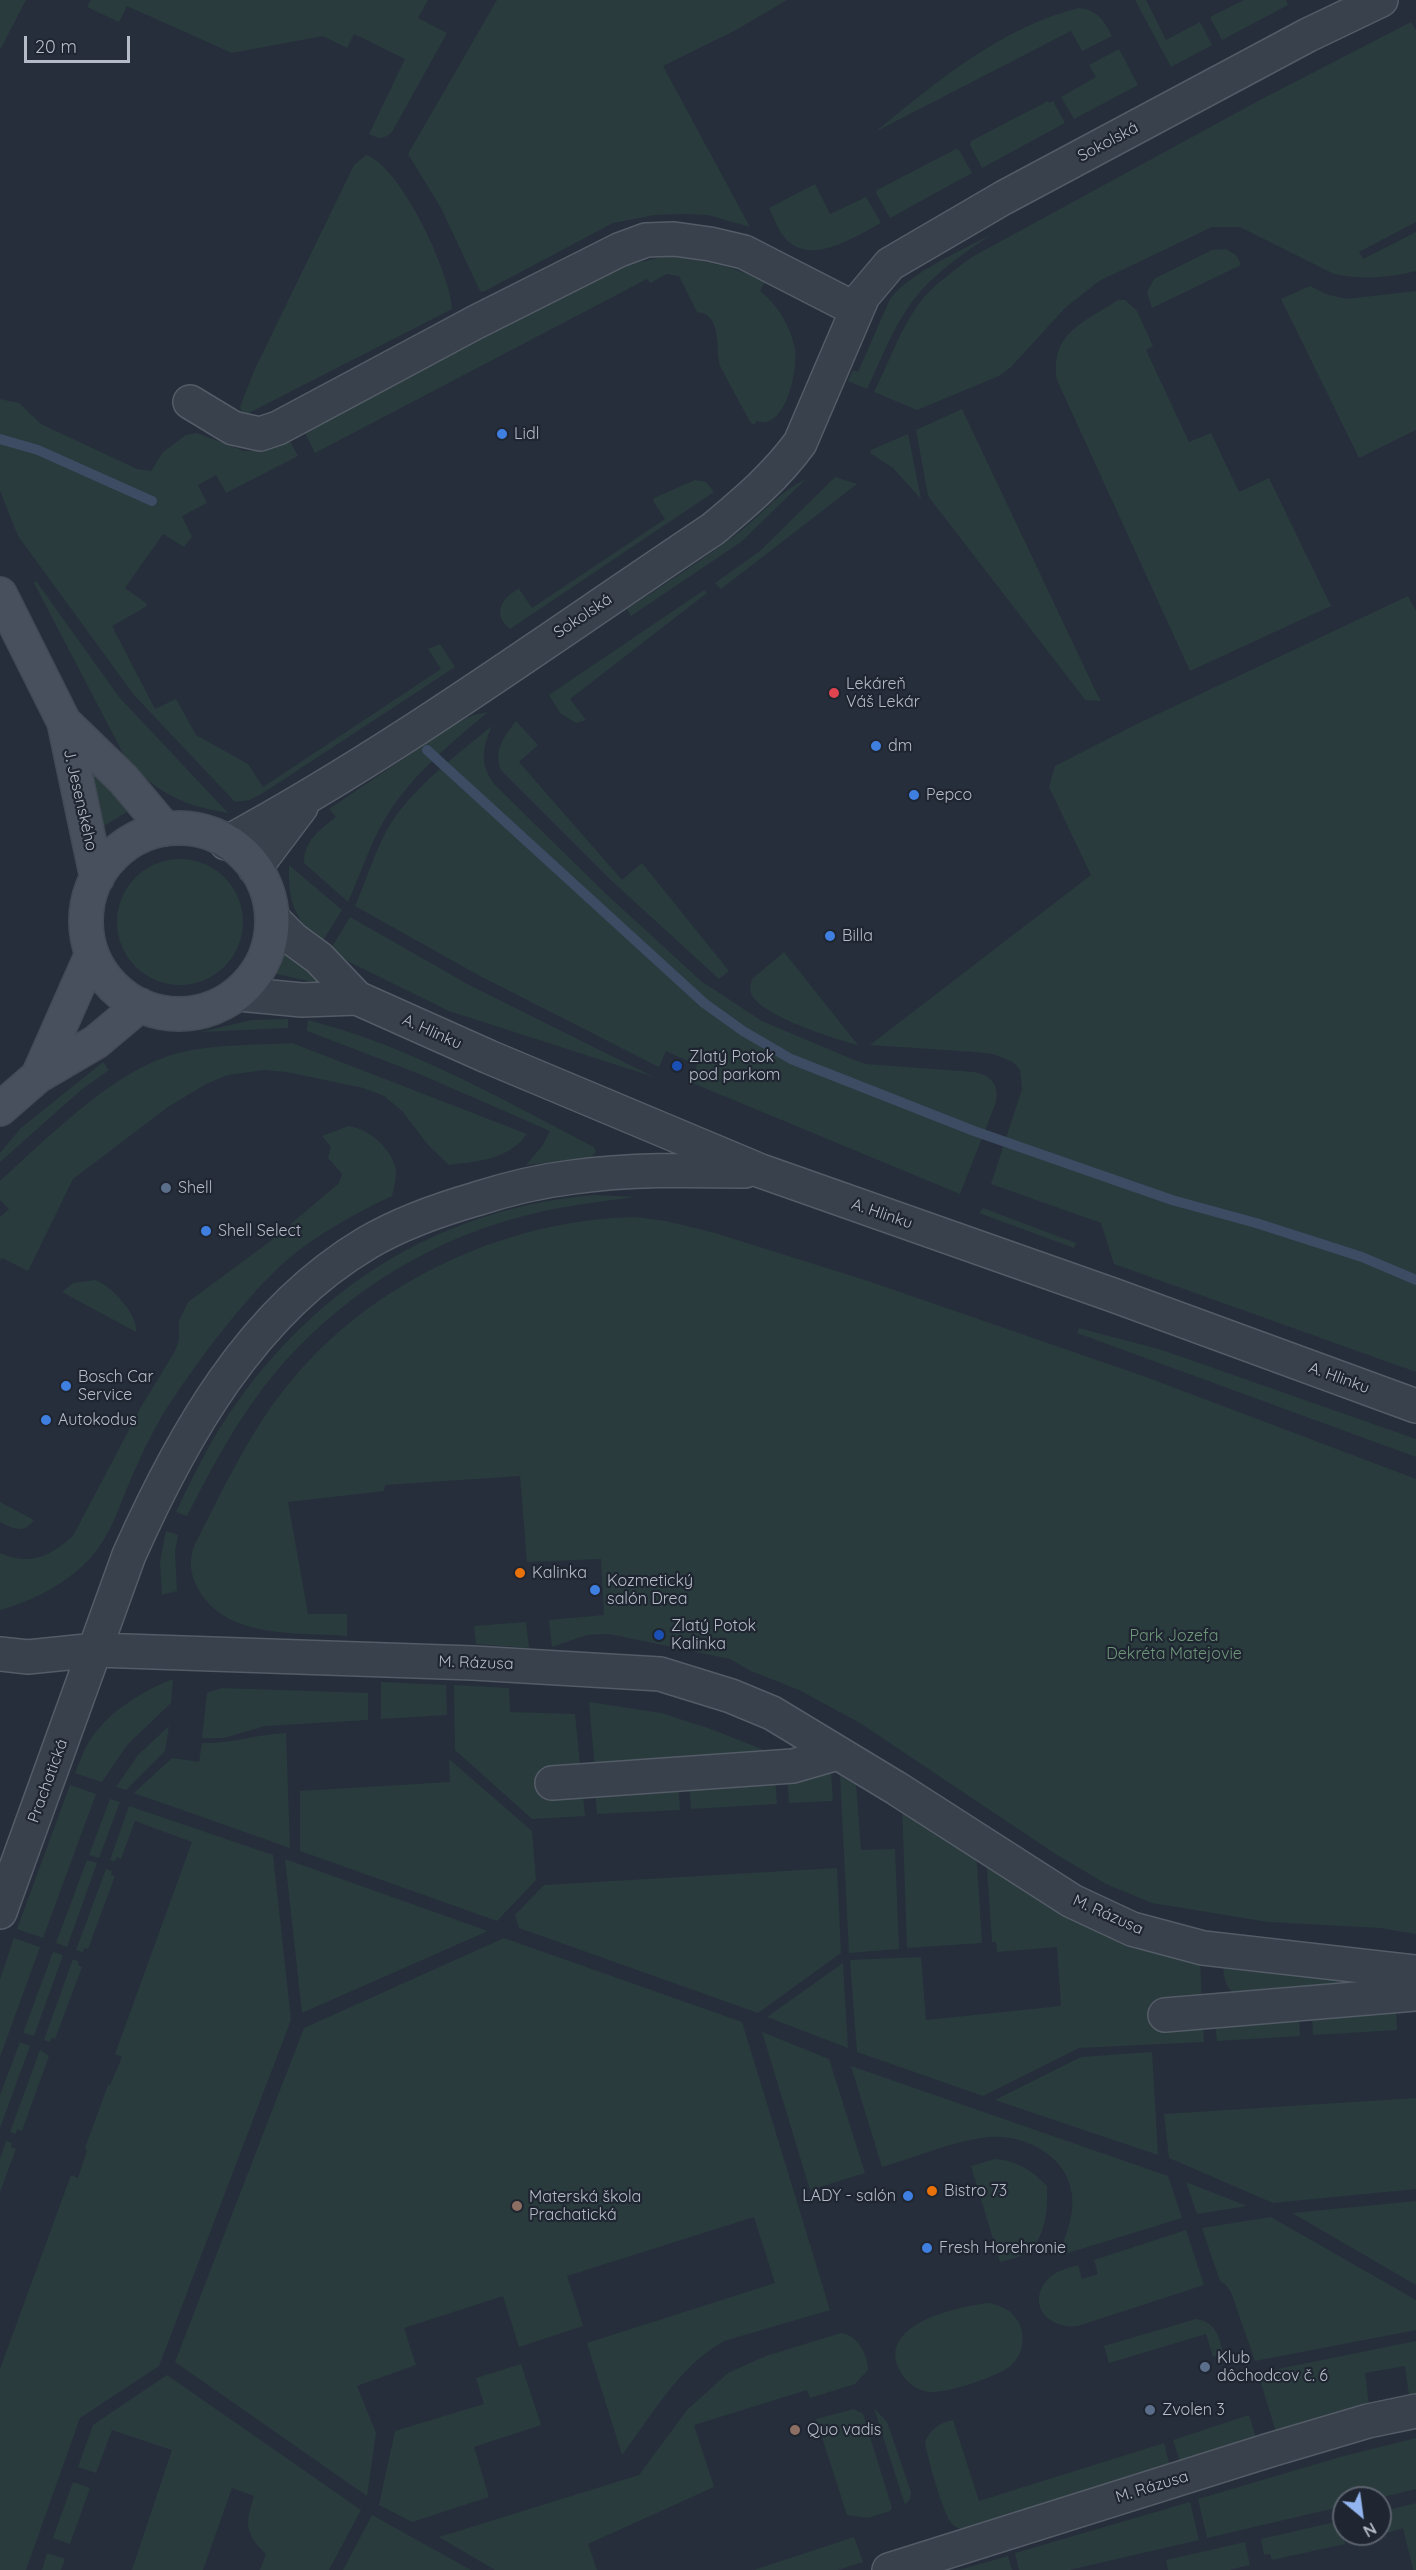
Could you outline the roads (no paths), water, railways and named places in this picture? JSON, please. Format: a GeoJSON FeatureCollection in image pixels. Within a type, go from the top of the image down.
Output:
{"type":"FeatureCollection","features":[{"type":"Feature","properties":{"kind":"street","name":"Sokolská"},"geometry":{"type":"LineString","coordinates":[[226,843],[309,797],[713,529],[752,496],[787,461],[800,443],[857,310],[873,283],[890,264],[902,255],[1003,198],[1308,35],[1381,0]]}},
{"type":"Feature","properties":{"kind":"street"},"geometry":{"type":"LineString","coordinates":[[190,402],[233,428],[260,434],[278,428],[476,322],[619,250],[646,240],[674,239],[744,252],[857,310]]}},
{"type":"Feature","properties":{"kind":"street","name":"J. Jesenského"},"geometry":{"type":"LineString","coordinates":[[0,594],[64,722],[98,878]]}},
{"type":"Feature","properties":{"kind":"street","name":"J. Jesenského"},"geometry":{"type":"LineString","coordinates":[[64,722],[123,779],[165,830]]}},
{"type":"Feature","properties":{"kind":"street"},"geometry":{"type":"LineString","coordinates":[[255,868],[309,797]]}},
{"type":"Feature","properties":{"kind":"street"},"geometry":{"type":"LineString","coordinates":[[191,830],[226,843],[255,868],[266,891],[272,918],[268,953],[253,979],[239,994],[216,1008],[188,1013],[161,1011],[140,1005],[127,998],[108,981],[92,954],[87,914],[92,890],[110,858],[126,842],[146,832],[191,830]]}},
{"type":"Feature","properties":{"kind":"street"},"geometry":{"type":"LineString","coordinates":[[272,918],[293,939],[319,958],[357,998]]}},
{"type":"Feature","properties":{"kind":"street"},"geometry":{"type":"LineString","coordinates":[[38,1076],[92,954]]}},
{"type":"Feature","properties":{"kind":"street"},"geometry":{"type":"LineString","coordinates":[[239,994],[302,1000],[357,998]]}},
{"type":"Feature","properties":{"kind":"street","name":"A. Hlinku"},"geometry":{"type":"LineString","coordinates":[[357,998],[489,1058],[761,1172],[1113,1295],[1416,1406]]}},
{"type":"Feature","properties":{"kind":"street"},"geometry":{"type":"LineString","coordinates":[[0,1109],[38,1076],[96,1042],[140,1005]]}},
{"type":"Feature","properties":{"kind":"street","name":"Prachatická"},"geometry":{"type":"LineString","coordinates":[[0,1912],[129,1555],[174,1460],[194,1426],[258,1338],[291,1302],[337,1263],[367,1244],[416,1219],[494,1194],[545,1181],[581,1176],[654,1170],[761,1172]]}},
{"type":"Feature","properties":{"kind":"street","name":"M. Rázusa"},"geometry":{"type":"LineString","coordinates":[[0,1654],[28,1657],[96,1650],[485,1663],[660,1674],[731,1696],[762,1709],[838,1753],[1072,1901],[1132,1929],[1203,1948],[1416,1971]]}},
{"type":"Feature","properties":{"kind":"street"},"geometry":{"type":"LineString","coordinates":[[552,1783],[793,1766],[838,1753]]}},
{"type":"Feature","properties":{"kind":"street"},"geometry":{"type":"LineString","coordinates":[[1165,2015],[1416,1994]]}},
{"type":"Feature","properties":{"kind":"street","name":"M. Rázusa"},"geometry":{"type":"LineString","coordinates":[[889,2570],[1270,2450],[1368,2421],[1416,2411]]}},
{"type":"Feature","properties":{"kind":"waterway"},"geometry":{"type":"LineString","coordinates":[[0,439],[38,450],[152,501]]}},
{"type":"Feature","properties":{"kind":"waterway"},"geometry":{"type":"LineString","coordinates":[[427,750],[704,1003],[743,1031],[791,1059],[974,1131],[1172,1200],[1256,1223],[1362,1257],[1416,1280]]}},
{"type":"Feature","properties":{"kind":"place","name":"Lidl"},"geometry":{"type":"Point","coordinates":[502,434]}},
{"type":"Feature","properties":{"kind":"place","name":"Lekáreň Váš Lekár"},"geometry":{"type":"Point","coordinates":[834,693]}},
{"type":"Feature","properties":{"kind":"place","name":"dm"},"geometry":{"type":"Point","coordinates":[876,746]}},
{"type":"Feature","properties":{"kind":"place","name":"Pepco"},"geometry":{"type":"Point","coordinates":[914,795]}},
{"type":"Feature","properties":{"kind":"place","name":"Billa"},"geometry":{"type":"Point","coordinates":[830,936]}},
{"type":"Feature","properties":{"kind":"place","name":"Zlatý Potok pod parkom"},"geometry":{"type":"Point","coordinates":[677,1066]}},
{"type":"Feature","properties":{"kind":"place","name":"Shell"},"geometry":{"type":"Point","coordinates":[166,1188]}},
{"type":"Feature","properties":{"kind":"place","name":"Shell Select"},"geometry":{"type":"Point","coordinates":[206,1231]}},
{"type":"Feature","properties":{"kind":"place","name":"Bosch Car Service"},"geometry":{"type":"Point","coordinates":[66,1386]}},
{"type":"Feature","properties":{"kind":"place","name":"Autokodus"},"geometry":{"type":"Point","coordinates":[46,1420]}},
{"type":"Feature","properties":{"kind":"place","name":"Kalinka"},"geometry":{"type":"Point","coordinates":[520,1573]}},
{"type":"Feature","properties":{"kind":"place","name":"Kozmetický salón Drea"},"geometry":{"type":"Point","coordinates":[595,1590]}},
{"type":"Feature","properties":{"kind":"place","name":"Zlatý Potok Kalinka"},"geometry":{"type":"Point","coordinates":[659,1635]}},
{"type":"Feature","properties":{"kind":"place","name":"Bistro 73"},"geometry":{"type":"Point","coordinates":[932,2191]}},
{"type":"Feature","properties":{"kind":"place","name":"LADY - salón"},"geometry":{"type":"Point","coordinates":[908,2196]}},
{"type":"Feature","properties":{"kind":"place","name":"Materská škola Prachatická"},"geometry":{"type":"Point","coordinates":[517,2206]}},
{"type":"Feature","properties":{"kind":"place","name":"Fresh Horehronie"},"geometry":{"type":"Point","coordinates":[927,2248]}},
{"type":"Feature","properties":{"kind":"place","name":"Klub dôchodcov č. 6"},"geometry":{"type":"Point","coordinates":[1205,2367]}},
{"type":"Feature","properties":{"kind":"place","name":"Zvolen 3"},"geometry":{"type":"Point","coordinates":[1150,2410]}},
{"type":"Feature","properties":{"kind":"place","name":"Quo vadis"},"geometry":{"type":"Point","coordinates":[795,2430]}},
{"type":"Feature","properties":{"kind":"park label","name":"Park Jozefa Dekréta Matejovie"},"geometry":{"type":"Point","coordinates":[1174,1645]}}]}
